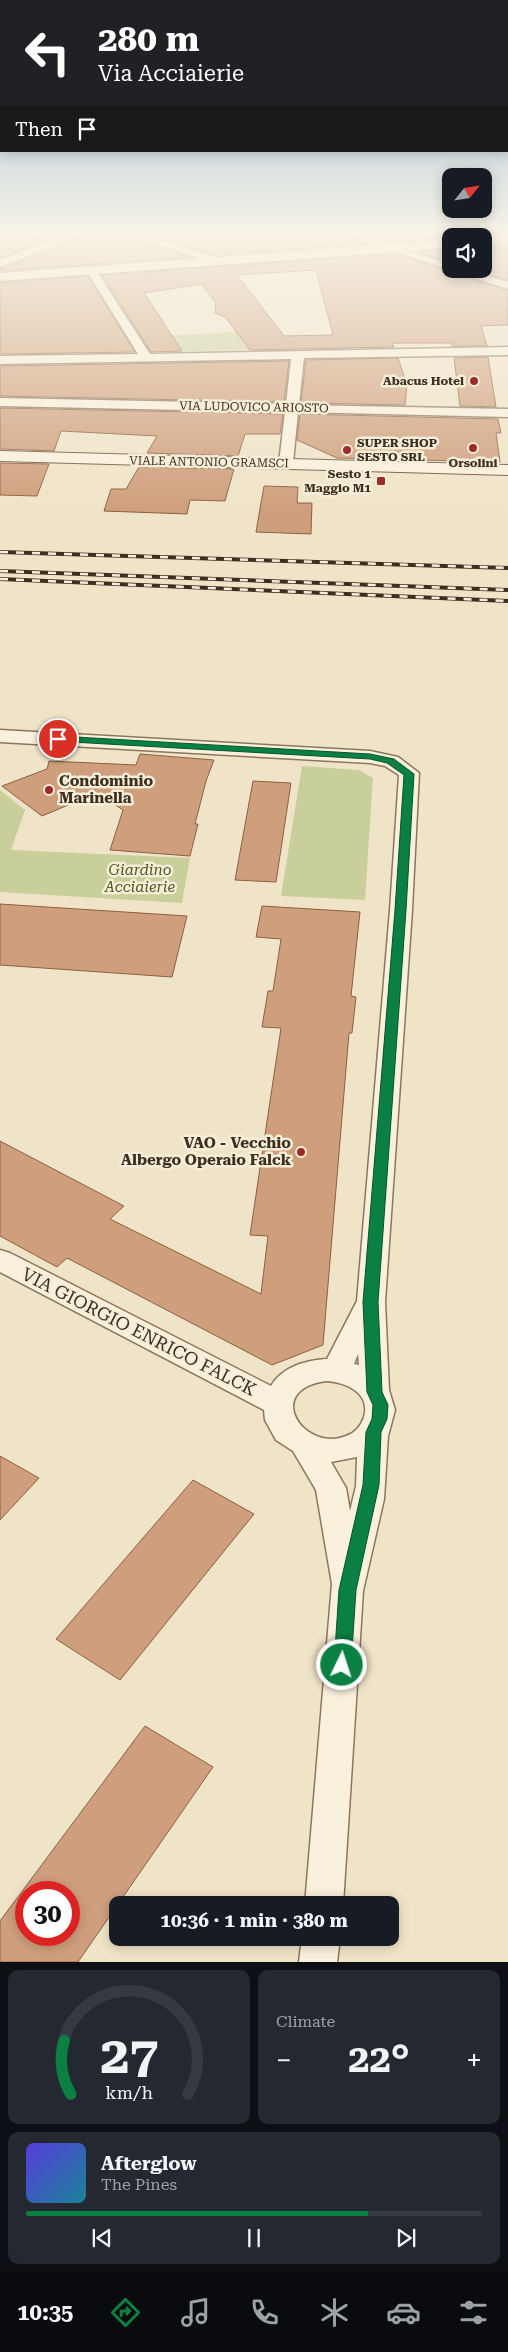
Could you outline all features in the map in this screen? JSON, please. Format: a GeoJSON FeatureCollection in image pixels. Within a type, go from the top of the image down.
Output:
{"type":"FeatureCollection","features":[{"type":"Feature","properties":{"kind":"main road","name":"VIALE ANTONIO GRAMSCI"},"geometry":{"type":"LineString","coordinates":[[0,456],[508,470]]}},
{"type":"Feature","properties":{"kind":"main road","name":"VIALE ANTONIO GRAMSCI"},"geometry":{"type":"LineString","coordinates":[[0,466],[508,478]]}},
{"type":"Feature","properties":{"kind":"street"},"geometry":{"type":"LineString","coordinates":[[127,327],[146,357]]}},
{"type":"Feature","properties":{"kind":"street"},"geometry":{"type":"LineString","coordinates":[[0,360],[508,351]]}},
{"type":"Feature","properties":{"kind":"street"},"geometry":{"type":"LineString","coordinates":[[286,464],[298,355]]}},
{"type":"Feature","properties":{"kind":"street","name":"VIA LUDOVICO ARIOSTO"},"geometry":{"type":"LineString","coordinates":[[0,402],[508,413]]}},
{"type":"Feature","properties":{"kind":"street"},"geometry":{"type":"LineString","coordinates":[[0,736],[370,757],[390,761],[409,774],[401,910],[370,1302],[374,1392]]}},
{"type":"Feature","properties":{"kind":"street","name":"VIA GIORGIO ENRICO FALCK"},"geometry":{"type":"LineString","coordinates":[[0,1260],[279,1404]]}},
{"type":"Feature","properties":{"kind":"street"},"geometry":{"type":"LineString","coordinates":[[336,1370],[370,1302]]}},
{"type":"Feature","properties":{"kind":"street"},"geometry":{"type":"LineString","coordinates":[[325,1896],[347,1590],[371,1485],[374,1432],[380,1419],[380,1405],[374,1392],[364,1381],[351,1374],[336,1370],[320,1370],[305,1374],[292,1381],[283,1392],[279,1404],[279,1416],[284,1427],[293,1437],[305,1445],[320,1449],[336,1450],[350,1448],[364,1441],[374,1432]]}},
{"type":"Feature","properties":{"kind":"street"},"geometry":{"type":"LineString","coordinates":[[305,1445],[331,1488],[347,1590]]}},
{"type":"Feature","properties":{"kind":"street"},"geometry":{"type":"LineString","coordinates":[[318,1962],[320,1946]]}},
{"type":"Feature","properties":{"kind":"green space"},"geometry":{"type":"Polygon","coordinates":[[[281,329],[286,349],[155,352],[146,337],[281,329]]]}},
{"type":"Feature","properties":{"kind":"green space"},"geometry":{"type":"Polygon","coordinates":[[[302,766],[359,770],[373,778],[365,900],[281,896],[302,766]]]}},
{"type":"Feature","properties":{"kind":"green space","name":"Giardino Acciaierie"},"geometry":{"type":"Polygon","coordinates":[[[0,790],[25,810],[11,850],[190,858],[182,903],[0,892],[0,790]]]}},
{"type":"Feature","properties":{"kind":"building"},"geometry":{"type":"Polygon","coordinates":[[[0,327],[119,327],[135,352],[0,354],[0,327]]]}},
{"type":"Feature","properties":{"kind":"building"},"geometry":{"type":"Polygon","coordinates":[[[135,327],[166,327],[182,351],[151,352],[135,327]]]}},
{"type":"Feature","properties":{"kind":"building"},"geometry":{"type":"Polygon","coordinates":[[[232,327],[277,327],[284,336],[333,335],[331,327],[481,327],[487,346],[452,346],[452,343],[392,343],[394,347],[250,350],[232,327]]]}},
{"type":"Feature","properties":{"kind":"building","name":"Abacus Hotel"},"geometry":{"type":"Polygon","coordinates":[[[488,357],[496,407],[460,406],[454,358],[488,357]]]}},
{"type":"Feature","properties":{"kind":"building"},"geometry":{"type":"Polygon","coordinates":[[[398,358],[407,385],[405,405],[301,403],[306,360],[398,358]]]}},
{"type":"Feature","properties":{"kind":"building"},"geometry":{"type":"Polygon","coordinates":[[[289,361],[284,402],[0,396],[0,366],[289,361]]]}},
{"type":"Feature","properties":{"kind":"building"},"geometry":{"type":"Polygon","coordinates":[[[0,408],[283,414],[280,434],[245,434],[238,456],[147,453],[157,436],[61,431],[54,451],[0,449],[0,408]]]}},
{"type":"Feature","properties":{"kind":"building"},"geometry":{"type":"Polygon","coordinates":[[[300,414],[498,419],[501,433],[496,433],[500,462],[337,458],[297,440],[300,414]]]}},
{"type":"Feature","properties":{"kind":"building"},"geometry":{"type":"Polygon","coordinates":[[[0,463],[49,464],[37,496],[0,495],[0,463]]]}},
{"type":"Feature","properties":{"kind":"building"},"geometry":{"type":"Polygon","coordinates":[[[139,467],[234,469],[225,501],[190,500],[187,514],[104,511],[111,489],[126,489],[139,467]]]}},
{"type":"Feature","properties":{"kind":"building"},"geometry":{"type":"Polygon","coordinates":[[[264,486],[298,487],[297,503],[312,503],[311,534],[256,532],[264,486]]]}},
{"type":"Feature","properties":{"kind":"building"},"geometry":{"type":"Polygon","coordinates":[[[140,754],[214,760],[206,781],[195,824],[198,824],[190,856],[110,850],[123,810],[97,793],[42,816],[2,786],[47,769],[49,761],[136,765],[140,754]]]}},
{"type":"Feature","properties":{"kind":"building"},"geometry":{"type":"Polygon","coordinates":[[[253,781],[291,783],[276,882],[235,880],[253,781]]]}},
{"type":"Feature","properties":{"kind":"building"},"geometry":{"type":"Polygon","coordinates":[[[0,904],[187,916],[172,977],[0,965],[0,904]]]}},
{"type":"Feature","properties":{"kind":"building"},"geometry":{"type":"Polygon","coordinates":[[[262,906],[360,912],[351,996],[356,997],[352,1033],[349,1033],[323,1345],[272,1365],[67,1258],[57,1267],[0,1236],[0,1141],[124,1206],[110,1219],[261,1294],[268,1236],[250,1235],[281,1028],[262,1027],[268,991],[273,991],[281,939],[256,937],[262,906]]]}},
{"type":"Feature","properties":{"kind":"building"},"geometry":{"type":"Polygon","coordinates":[[[0,1456],[39,1478],[0,1520],[0,1456]]]}},
{"type":"Feature","properties":{"kind":"building"},"geometry":{"type":"Polygon","coordinates":[[[193,1480],[254,1514],[120,1680],[56,1639],[193,1480]]]}},
{"type":"Feature","properties":{"kind":"building"},"geometry":{"type":"Polygon","coordinates":[[[145,1726],[213,1767],[124,1896],[109,1896],[109,1917],[78,1962],[0,1962],[0,1921],[15,1901],[15,1946],[80,1946],[80,1881],[30,1881],[145,1726]]]}},
{"type":"Feature","properties":{"kind":"railway"},"geometry":{"type":"LineString","coordinates":[[0,552],[508,568]]}},
{"type":"Feature","properties":{"kind":"railway"},"geometry":{"type":"LineString","coordinates":[[0,571],[508,590]]}},
{"type":"Feature","properties":{"kind":"railway"},"geometry":{"type":"LineString","coordinates":[[0,579],[508,601]]}},
{"type":"Feature","properties":{"kind":"place","name":"Abacus Hotel"},"geometry":{"type":"Point","coordinates":[474,381]}},
{"type":"Feature","properties":{"kind":"place","name":"Orsolini"},"geometry":{"type":"Point","coordinates":[473,448]}},
{"type":"Feature","properties":{"kind":"place","name":"SUPER SHOP SESTO SRL"},"geometry":{"type":"Point","coordinates":[347,450]}},
{"type":"Feature","properties":{"kind":"place","name":"Sesto 1 Maggio M1"},"geometry":{"type":"Point","coordinates":[381,481]}},
{"type":"Feature","properties":{"kind":"place","name":"Condominio Marinella"},"geometry":{"type":"Point","coordinates":[49,790]}},
{"type":"Feature","properties":{"kind":"place","name":"VAO - Vecchio Albergo Operaio Falck"},"geometry":{"type":"Point","coordinates":[301,1152]}},
{"type":"Feature","properties":{"kind":"route"},"geometry":{"type":"LineString","coordinates":[[58,739],[370,757],[390,761],[409,774],[401,910],[370,1302],[374,1392],[380,1405],[380,1419],[374,1432],[371,1452],[371,1485],[347,1590],[342,1665]]}}]}
